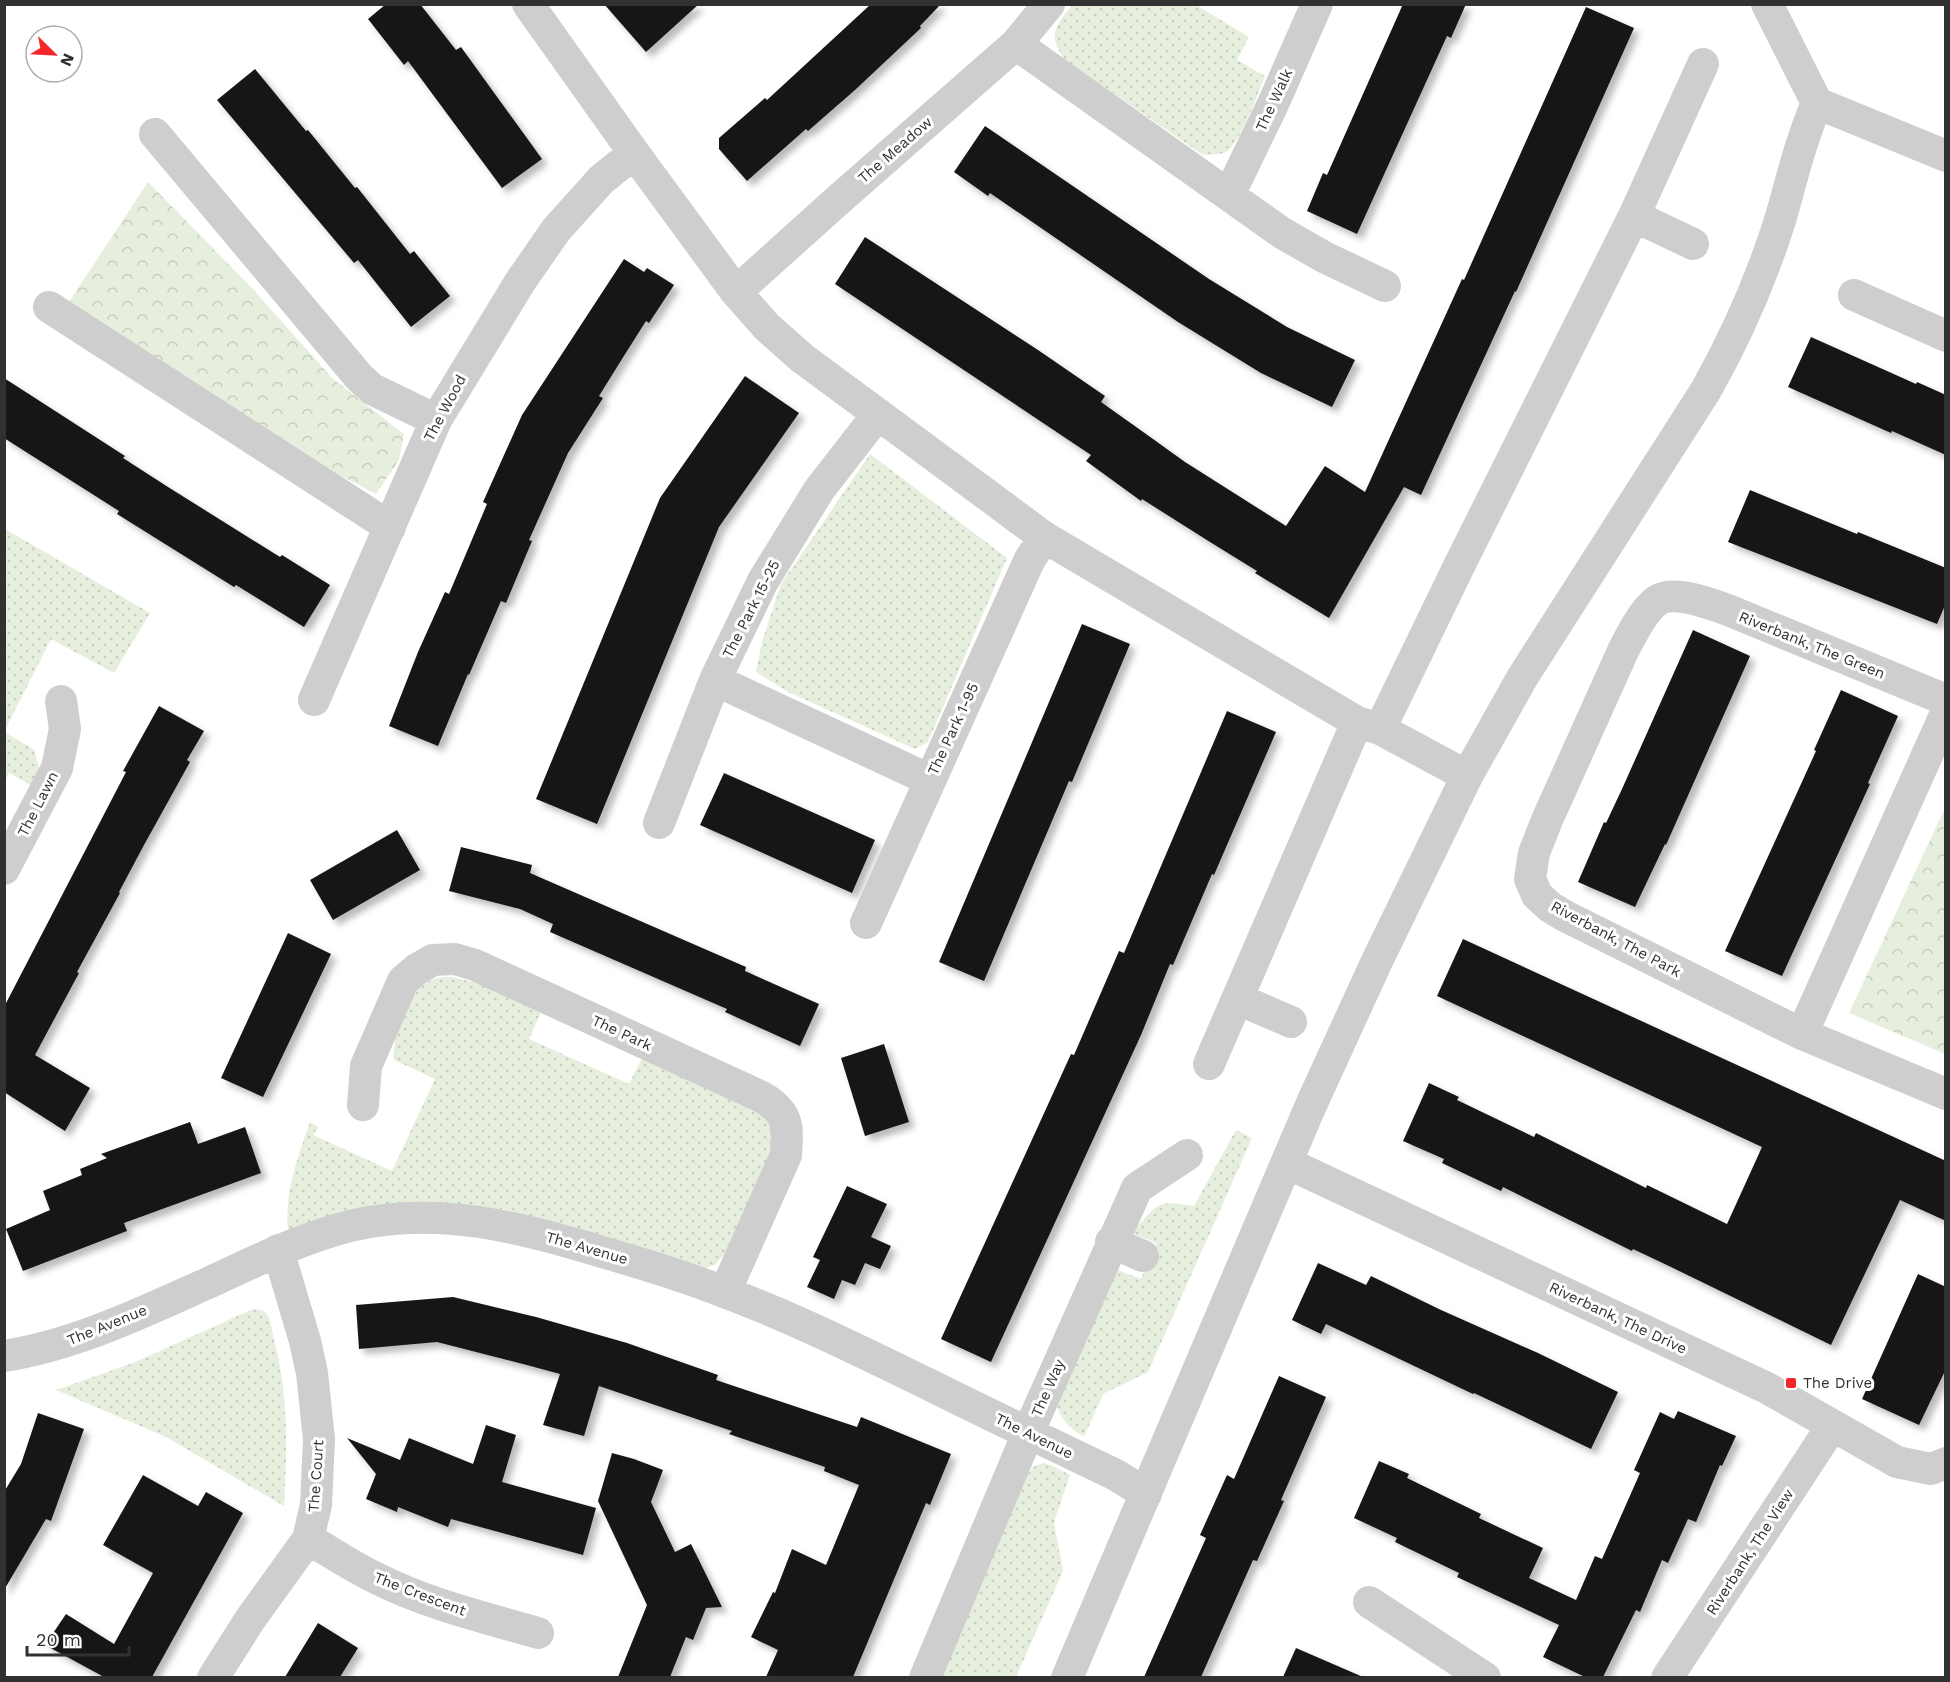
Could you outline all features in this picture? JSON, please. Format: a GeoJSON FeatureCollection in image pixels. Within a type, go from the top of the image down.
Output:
{"type":"FeatureCollection","features":[{"type":"Feature","properties":{"kind":"street"},"geometry":{"type":"LineString","coordinates":[[528,4],[736,292],[767,327],[802,358],[1044,537],[1368,726],[1467,776]]}},
{"type":"Feature","properties":{"kind":"street","name":"The Meadow"},"geometry":{"type":"LineString","coordinates":[[736,292],[1016,44],[1049,4]]}},
{"type":"Feature","properties":{"kind":"street","name":"The Walk"},"geometry":{"type":"LineString","coordinates":[[1229,195],[1273,104],[1317,4]]}},
{"type":"Feature","properties":{"kind":"street"},"geometry":{"type":"LineString","coordinates":[[1767,4],[1817,103],[1946,156]]}},
{"type":"Feature","properties":{"kind":"street"},"geometry":{"type":"LineString","coordinates":[[1016,44],[1293,240],[1384,286]]}},
{"type":"Feature","properties":{"kind":"street"},"geometry":{"type":"LineString","coordinates":[[1209,1064],[1368,726],[1464,556],[1634,216],[1703,64]]}},
{"type":"Feature","properties":{"kind":"street"},"geometry":{"type":"LineString","coordinates":[[1067,1677],[1311,1105],[1372,971],[1467,776],[1522,678],[1706,390],[1730,348],[1755,292],[1780,219],[1805,131],[1817,103]]}},
{"type":"Feature","properties":{"kind":"street"},"geometry":{"type":"LineString","coordinates":[[155,134],[359,377],[372,389],[436,420]]}},
{"type":"Feature","properties":{"kind":"street","name":"The Wood"},"geometry":{"type":"LineString","coordinates":[[314,700],[436,420],[520,282],[556,230],[600,180],[634,153]]}},
{"type":"Feature","properties":{"kind":"street"},"geometry":{"type":"LineString","coordinates":[[1634,216],[1693,244]]}},
{"type":"Feature","properties":{"kind":"street"},"geometry":{"type":"LineString","coordinates":[[1854,295],[1946,336]]}},
{"type":"Feature","properties":{"kind":"street"},"geometry":{"type":"LineString","coordinates":[[49,307],[390,527]]}},
{"type":"Feature","properties":{"kind":"street","name":"The Park 15-25"},"geometry":{"type":"LineString","coordinates":[[659,824],[715,680],[763,581],[819,490],[878,414]]}},
{"type":"Feature","properties":{"kind":"street","name":"The Park 1-95"},"geometry":{"type":"LineString","coordinates":[[866,922],[1029,561],[1044,537]]}},
{"type":"Feature","properties":{"kind":"street","name":"Riverbank, The Green"},"geometry":{"type":"LineString","coordinates":[[1676,597],[1696,599],[1728,610],[1946,700]]}},
{"type":"Feature","properties":{"kind":"street","name":"Riverbank, The Park"},"geometry":{"type":"LineString","coordinates":[[1676,597],[1659,600],[1637,624],[1546,820],[1534,853],[1530,879],[1537,895],[1550,907],[1565,916],[1802,1034],[1946,1094]]}},
{"type":"Feature","properties":{"kind":"street"},"geometry":{"type":"LineString","coordinates":[[715,680],[930,780]]}},
{"type":"Feature","properties":{"kind":"street","name":"The Lawn"},"geometry":{"type":"LineString","coordinates":[[4,869],[57,768],[65,729],[61,701]]}},
{"type":"Feature","properties":{"kind":"street"},"geometry":{"type":"LineString","coordinates":[[1802,1034],[1946,713]]}},
{"type":"Feature","properties":{"kind":"street","name":"The Park"},"geometry":{"type":"LineString","coordinates":[[363,1105],[366,1066],[403,981],[417,969],[433,960],[455,959],[475,965],[762,1097],[783,1114],[788,1131],[786,1155],[725,1292]]}},
{"type":"Feature","properties":{"kind":"street"},"geometry":{"type":"LineString","coordinates":[[1238,999],[1291,1022]]}},
{"type":"Feature","properties":{"kind":"street","name":"The Way"},"geometry":{"type":"LineString","coordinates":[[925,1677],[1028,1433],[1137,1188],[1187,1155]]}},
{"type":"Feature","properties":{"kind":"street","name":"Riverbank, The Drive"},"geometry":{"type":"LineString","coordinates":[[1287,1163],[1767,1388],[1897,1462],[1930,1469],[1946,1463]]}},
{"type":"Feature","properties":{"kind":"street","name":"The Avenue"},"geometry":{"type":"LineString","coordinates":[[4,1356],[53,1347],[96,1331],[278,1250],[350,1226],[381,1220],[427,1217],[460,1219],[492,1223],[591,1248],[725,1292],[816,1330],[1123,1479],[1146,1494]]}},
{"type":"Feature","properties":{"kind":"street"},"geometry":{"type":"LineString","coordinates":[[1112,1242],[1143,1256]]}},
{"type":"Feature","properties":{"kind":"street","name":"The Court"},"geometry":{"type":"LineString","coordinates":[[213,1677],[249,1621],[308,1539],[316,1505],[319,1439],[316,1406],[305,1341],[278,1250]]}},
{"type":"Feature","properties":{"kind":"street","name":"Riverbank, The View"},"geometry":{"type":"LineString","coordinates":[[1667,1677],[1832,1426]]}},
{"type":"Feature","properties":{"kind":"street","name":"The Crescent"},"geometry":{"type":"LineString","coordinates":[[308,1539],[376,1578],[420,1597],[538,1633]]}},
{"type":"Feature","properties":{"kind":"street"},"geometry":{"type":"LineString","coordinates":[[1369,1602],[1485,1677]]}},
{"type":"Feature","properties":{"kind":"green space"},"geometry":{"type":"Polygon","coordinates":[[[1072,5],[1196,5],[1249,37],[1237,60],[1265,76],[1248,117],[1232,147],[1224,153],[1203,155],[1065,60],[1056,44],[1055,31],[1072,5]]]}},
{"type":"Feature","properties":{"kind":"green space"},"geometry":{"type":"Polygon","coordinates":[[[148,182],[252,288],[332,378],[404,434],[399,460],[376,494],[264,436],[65,308],[148,182]]]}},
{"type":"Feature","properties":{"kind":"green space"},"geometry":{"type":"Polygon","coordinates":[[[870,454],[1007,558],[928,742],[915,749],[788,692],[756,672],[762,642],[781,584],[870,454]]]}},
{"type":"Feature","properties":{"kind":"green space"},"geometry":{"type":"Polygon","coordinates":[[[5,529],[150,613],[114,673],[51,639],[5,730],[5,529]]]}},
{"type":"Feature","properties":{"kind":"green space"},"geometry":{"type":"Polygon","coordinates":[[[5,732],[34,750],[40,771],[35,787],[9,773],[5,781],[5,732]]]}},
{"type":"Feature","properties":{"kind":"green space"},"geometry":{"type":"Polygon","coordinates":[[[1945,808],[1946,1054],[1849,1013],[1945,808]]]}},
{"type":"Feature","properties":{"kind":"green space"},"geometry":{"type":"Polygon","coordinates":[[[451,977],[483,984],[542,1010],[529,1039],[629,1084],[642,1058],[757,1108],[771,1125],[773,1152],[725,1254],[715,1265],[706,1268],[564,1224],[506,1210],[433,1202],[399,1203],[288,1230],[290,1189],[310,1122],[318,1127],[313,1135],[392,1171],[435,1079],[394,1060],[399,1024],[417,990],[426,982],[451,977]]]}},
{"type":"Feature","properties":{"kind":"green space"},"geometry":{"type":"Polygon","coordinates":[[[1236,1130],[1252,1138],[1148,1372],[1103,1394],[1084,1437],[1065,1422],[1055,1400],[1115,1269],[1141,1279],[1157,1243],[1132,1233],[1160,1205],[1172,1203],[1194,1206],[1236,1130]]]}},
{"type":"Feature","properties":{"kind":"green space"},"geometry":{"type":"Polygon","coordinates":[[[253,1309],[261,1310],[268,1316],[279,1361],[285,1402],[284,1506],[166,1437],[56,1390],[133,1363],[253,1309]]]}},
{"type":"Feature","properties":{"kind":"green space"},"geometry":{"type":"Polygon","coordinates":[[[1043,1463],[1070,1475],[1054,1522],[1063,1571],[1016,1677],[939,1678],[1025,1478],[1033,1467],[1043,1463]]]}},
{"type":"Feature","properties":{"kind":"building"},"geometry":{"type":"Polygon","coordinates":[[[386,4],[420,4],[456,50],[461,47],[542,159],[502,188],[408,61],[404,65],[368,19],[386,4]]]}},
{"type":"Feature","properties":{"kind":"building"},"geometry":{"type":"Polygon","coordinates":[[[604,4],[699,4],[646,52],[604,4]]]}},
{"type":"Feature","properties":{"kind":"building"},"geometry":{"type":"Polygon","coordinates":[[[871,4],[941,4],[920,26],[921,28],[855,90],[747,181],[719,149],[719,138],[765,98],[767,100],[871,4]]]}},
{"type":"Feature","properties":{"kind":"building"},"geometry":{"type":"Polygon","coordinates":[[[1403,4],[1466,4],[1451,38],[1447,36],[1357,234],[1307,211],[1323,173],[1327,175],[1403,4]]]}},
{"type":"Feature","properties":{"kind":"building"},"geometry":{"type":"Polygon","coordinates":[[[1586,7],[1634,28],[1516,292],[1421,495],[1404,487],[1329,618],[1142,499],[1141,501],[1086,461],[1091,455],[835,284],[865,237],[1038,350],[1105,396],[1101,402],[1185,462],[1286,526],[1325,466],[1365,492],[1462,279],[1464,280],[1586,7]]]}},
{"type":"Feature","properties":{"kind":"building"},"geometry":{"type":"Polygon","coordinates":[[[255,69],[355,188],[357,187],[410,254],[414,251],[450,296],[411,327],[358,260],[354,263],[217,100],[255,69]]]}},
{"type":"Feature","properties":{"kind":"building"},"geometry":{"type":"Polygon","coordinates":[[[985,126],[1209,279],[1287,327],[1355,360],[1332,407],[1261,373],[1178,322],[990,193],[988,196],[954,172],[985,126]]]}},
{"type":"Feature","properties":{"kind":"building"},"geometry":{"type":"Polygon","coordinates":[[[624,259],[644,272],[647,268],[674,285],[649,323],[646,321],[622,359],[599,396],[603,398],[568,453],[529,540],[532,541],[506,603],[501,601],[438,746],[389,726],[445,592],[449,594],[487,504],[483,502],[522,415],[624,259]]]}},
{"type":"Feature","properties":{"kind":"building"},"geometry":{"type":"Polygon","coordinates":[[[1811,337],[1946,395],[1946,455],[1788,387],[1811,337]]]}},
{"type":"Feature","properties":{"kind":"building"},"geometry":{"type":"Polygon","coordinates":[[[745,376],[799,413],[719,527],[597,824],[536,799],[660,498],[745,376]]]}},
{"type":"Feature","properties":{"kind":"building"},"geometry":{"type":"Polygon","coordinates":[[[4,378],[125,456],[123,458],[168,487],[280,557],[282,555],[330,585],[304,627],[236,585],[234,587],[117,514],[119,511],[4,438],[4,378]]]}},
{"type":"Feature","properties":{"kind":"building"},"geometry":{"type":"Polygon","coordinates":[[[1750,490],[1946,568],[1946,603],[1937,624],[1728,542],[1750,490]]]}},
{"type":"Feature","properties":{"kind":"building"},"geometry":{"type":"Polygon","coordinates":[[[1082,624],[1130,644],[984,981],[939,962],[1082,624]]]}},
{"type":"Feature","properties":{"kind":"building"},"geometry":{"type":"Polygon","coordinates":[[[1693,630],[1750,656],[1666,845],[1635,907],[1578,882],[1693,630]]]}},
{"type":"Feature","properties":{"kind":"building"},"geometry":{"type":"Polygon","coordinates":[[[1841,690],[1898,716],[1868,783],[1870,784],[1782,976],[1725,951],[1816,751],[1814,750],[1841,690]]]}},
{"type":"Feature","properties":{"kind":"building"},"geometry":{"type":"Polygon","coordinates":[[[159,706],[204,731],[187,760],[190,762],[119,892],[35,1055],[90,1088],[65,1131],[4,1092],[4,1007],[126,772],[123,771],[159,706]]]}},
{"type":"Feature","properties":{"kind":"building"},"geometry":{"type":"Polygon","coordinates":[[[1227,711],[1276,732],[1214,875],[1212,874],[1173,965],[1170,964],[1141,1035],[991,1362],[941,1339],[1071,1054],[1074,1055],[1119,951],[1124,953],[1227,711]]]}},
{"type":"Feature","properties":{"kind":"building"},"geometry":{"type":"Polygon","coordinates":[[[724,773],[875,840],[852,893],[700,825],[724,773]]]}},
{"type":"Feature","properties":{"kind":"building"},"geometry":{"type":"Polygon","coordinates":[[[397,830],[420,870],[333,920],[310,880],[397,830]]]}},
{"type":"Feature","properties":{"kind":"building"},"geometry":{"type":"Polygon","coordinates":[[[461,847],[532,865],[530,873],[746,967],[745,971],[819,1004],[800,1046],[725,1012],[727,1009],[550,932],[553,924],[520,909],[449,891],[461,847]]]}},
{"type":"Feature","properties":{"kind":"building"},"geometry":{"type":"Polygon","coordinates":[[[288,933],[331,954],[263,1097],[221,1078],[288,933]]]}},
{"type":"Feature","properties":{"kind":"building"},"geometry":{"type":"Polygon","coordinates":[[[1463,939],[1946,1161],[1946,1221],[1900,1200],[1831,1345],[1503,1187],[1501,1191],[1442,1163],[1444,1159],[1403,1141],[1429,1083],[1459,1097],[1457,1100],[1534,1137],[1536,1133],[1646,1188],[1647,1185],[1727,1224],[1762,1147],[1437,996],[1463,939]]]}},
{"type":"Feature","properties":{"kind":"building"},"geometry":{"type":"Polygon","coordinates":[[[884,1044],[909,1122],[865,1136],[841,1058],[884,1044]]]}},
{"type":"Feature","properties":{"kind":"building"},"geometry":{"type":"Polygon","coordinates":[[[190,1122],[198,1144],[245,1127],[261,1173],[124,1223],[127,1231],[23,1271],[6,1229],[50,1210],[43,1191],[82,1175],[80,1169],[107,1158],[101,1154],[190,1122]]]}},
{"type":"Feature","properties":{"kind":"building"},"geometry":{"type":"Polygon","coordinates":[[[847,1186],[887,1204],[871,1237],[891,1246],[880,1269],[865,1263],[855,1285],[842,1280],[834,1299],[807,1287],[820,1260],[813,1257],[847,1186]]]}},
{"type":"Feature","properties":{"kind":"building"},"geometry":{"type":"Polygon","coordinates":[[[1318,1263],[1366,1285],[1371,1276],[1618,1392],[1591,1449],[1326,1324],[1321,1334],[1292,1320],[1318,1263]]]}},
{"type":"Feature","properties":{"kind":"building"},"geometry":{"type":"Polygon","coordinates":[[[1918,1274],[1946,1287],[1946,1369],[1919,1425],[1862,1399],[1918,1274]]]}},
{"type":"Feature","properties":{"kind":"building"},"geometry":{"type":"Polygon","coordinates":[[[453,1297],[536,1317],[627,1343],[718,1375],[716,1380],[857,1427],[861,1417],[951,1454],[930,1505],[926,1503],[853,1677],[766,1677],[778,1650],[751,1637],[773,1592],[775,1593],[792,1549],[826,1565],[859,1485],[824,1471],[825,1467],[729,1434],[732,1431],[599,1386],[584,1436],[543,1425],[560,1374],[437,1342],[359,1349],[356,1305],[453,1297]]]}},
{"type":"Feature","properties":{"kind":"building"},"geometry":{"type":"Polygon","coordinates":[[[1279,1376],[1326,1397],[1281,1500],[1284,1501],[1257,1561],[1253,1560],[1201,1677],[1144,1677],[1206,1538],[1200,1535],[1227,1475],[1234,1479],[1279,1376]]]}},
{"type":"Feature","properties":{"kind":"building"},"geometry":{"type":"Polygon","coordinates":[[[1678,1411],[1736,1436],[1722,1466],[1720,1465],[1696,1522],[1688,1519],[1668,1563],[1662,1560],[1640,1612],[1636,1610],[1603,1677],[1585,1677],[1543,1657],[1559,1625],[1457,1577],[1459,1573],[1395,1542],[1397,1538],[1354,1518],[1379,1461],[1409,1474],[1407,1478],[1481,1514],[1479,1518],[1543,1548],[1529,1578],[1576,1600],[1595,1556],[1602,1559],[1640,1473],[1634,1470],[1660,1412],[1674,1419],[1678,1411]]]}},
{"type":"Feature","properties":{"kind":"building"},"geometry":{"type":"Polygon","coordinates":[[[38,1413],[84,1429],[51,1521],[46,1519],[4,1590],[4,1492],[21,1464],[38,1413]]]}},
{"type":"Feature","properties":{"kind":"building"},"geometry":{"type":"Polygon","coordinates":[[[486,1425],[516,1435],[502,1482],[596,1508],[583,1555],[451,1519],[448,1527],[398,1507],[397,1512],[366,1499],[376,1474],[347,1438],[400,1460],[409,1438],[473,1464],[486,1425]]]}},
{"type":"Feature","properties":{"kind":"building"},"geometry":{"type":"Polygon","coordinates":[[[612,1453],[663,1470],[651,1502],[675,1552],[691,1544],[722,1607],[706,1608],[693,1640],[686,1637],[670,1677],[618,1677],[647,1605],[598,1501],[612,1453]]]}},
{"type":"Feature","properties":{"kind":"building"},"geometry":{"type":"Polygon","coordinates":[[[143,1475],[198,1506],[206,1492],[243,1513],[152,1677],[104,1677],[45,1645],[66,1614],[114,1644],[153,1573],[103,1545],[143,1475]]]}},
{"type":"Feature","properties":{"kind":"building"},"geometry":{"type":"Polygon","coordinates":[[[318,1623],[358,1648],[340,1677],[285,1677],[318,1623]]]}},
{"type":"Feature","properties":{"kind":"building"},"geometry":{"type":"Polygon","coordinates":[[[1296,1648],[1363,1677],[1283,1677],[1296,1648]]]}},
{"type":"Feature","properties":{"kind":"place","name":"The Drive"},"geometry":{"type":"Point","coordinates":[1791,1383]}}]}
